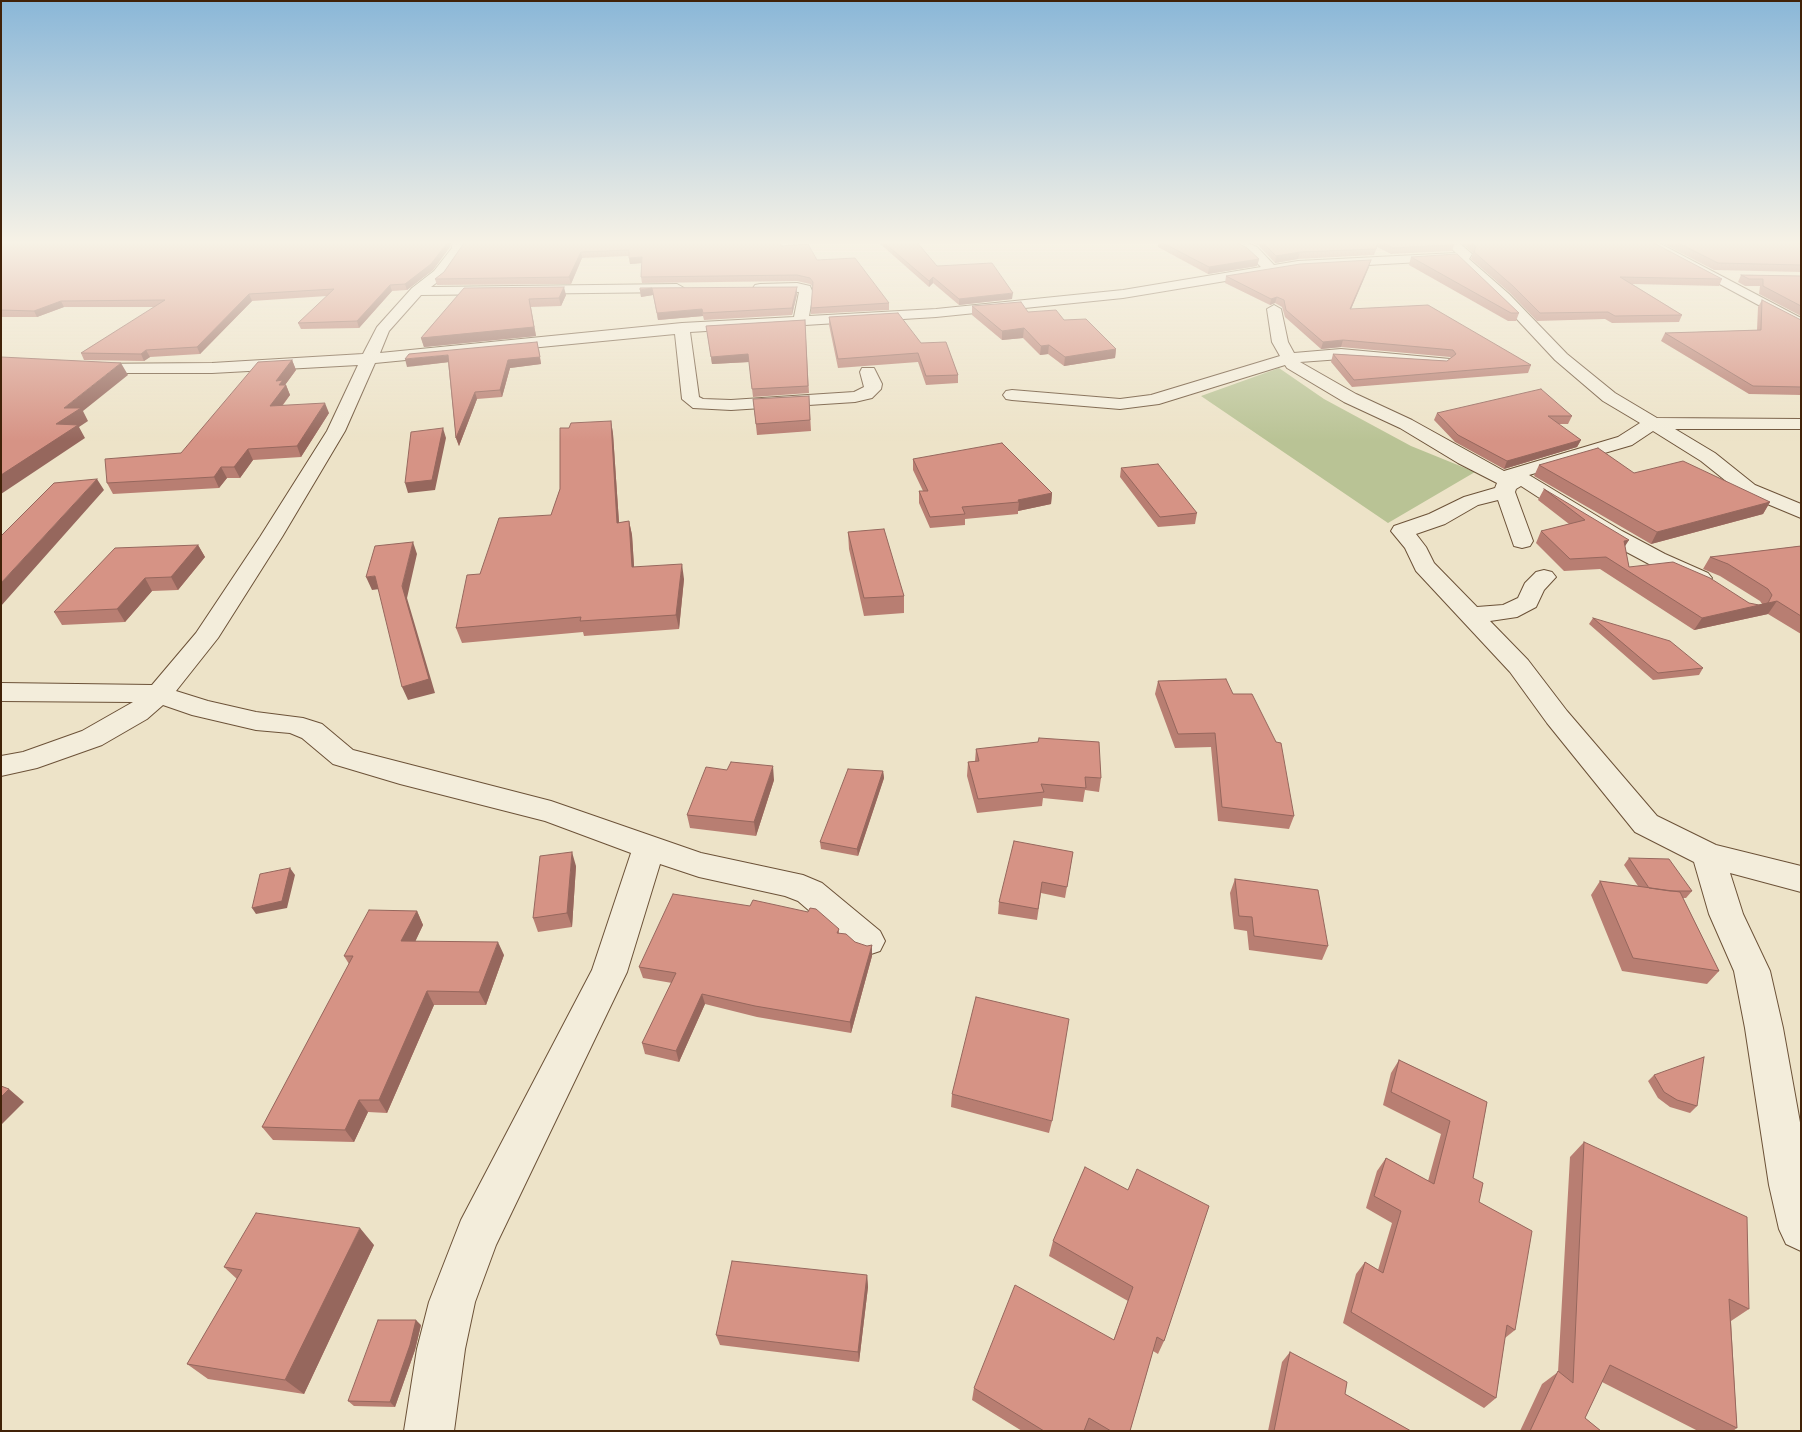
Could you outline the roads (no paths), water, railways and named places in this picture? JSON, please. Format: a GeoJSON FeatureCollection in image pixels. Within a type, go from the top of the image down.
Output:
{"type":"FeatureCollection","features":[{"type":"Feature","properties":{"kind":"street"},"geometry":{"type":"LineString","coordinates":[[1,766],[28,761],[92,738],[137,713],[159,694],[206,638],[271,537],[336,431],[382,330],[402,308]]}},
{"type":"Feature","properties":{"kind":"street"},"geometry":{"type":"LineString","coordinates":[[801,319],[803,308]]}},
{"type":"Feature","properties":{"kind":"street"},"geometry":{"type":"LineString","coordinates":[[75,367],[212,368],[369,359],[682,328],[801,319],[936,313],[987,308]]}},
{"type":"Feature","properties":{"kind":"street"},"geometry":{"type":"LineString","coordinates":[[1514,308],[1561,356],[1602,392],[1708,457],[1748,489],[1801,512]]}},
{"type":"Feature","properties":{"kind":"street"},"geometry":{"type":"LineString","coordinates":[[1771,308],[1801,324]]}},
{"type":"Feature","properties":{"kind":"street"},"geometry":{"type":"LineString","coordinates":[[1274,309],[1280,342],[1293,365],[1350,398],[1406,424],[1510,483],[1657,559],[1719,588]]}},
{"type":"Feature","properties":{"kind":"street"},"geometry":{"type":"LineString","coordinates":[[682,328],[691,399],[699,404],[731,405],[855,397],[866,394],[872,389],[873,384],[868,372]]}},
{"type":"Feature","properties":{"kind":"street"},"geometry":{"type":"LineString","coordinates":[[1012,395],[1120,404],[1152,400],[1234,373],[1289,358],[1341,354],[1444,362]]}},
{"type":"Feature","properties":{"kind":"street"},"geometry":{"type":"LineString","coordinates":[[1801,424],[1653,423],[1625,441],[1510,483],[1437,519],[1402,531],[1415,547],[1424,566],[1519,666],[1557,717],[1646,824],[1708,855],[1801,879]]}},
{"type":"Feature","properties":{"kind":"street"},"geometry":{"type":"LineString","coordinates":[[1510,483],[1522,541]]}},
{"type":"Feature","properties":{"kind":"street"},"geometry":{"type":"LineString","coordinates":[[1472,615],[1508,612],[1528,602],[1533,588],[1544,577]]}},
{"type":"Feature","properties":{"kind":"street"},"geometry":{"type":"LineString","coordinates":[[1,692],[159,694],[202,709],[256,721],[292,724],[312,731],[343,757],[400,774],[552,812],[699,864],[791,884],[810,892],[868,941]]}},
{"type":"Feature","properties":{"kind":"street"},"geometry":{"type":"LineString","coordinates":[[429,1431],[441,1349],[452,1302],[477,1236],[609,972],[649,846]]}},
{"type":"Feature","properties":{"kind":"street"},"geometry":{"type":"LineString","coordinates":[[1708,855],[1726,914],[1752,971],[1764,1028],[1790,1185],[1801,1229]]}}]}
